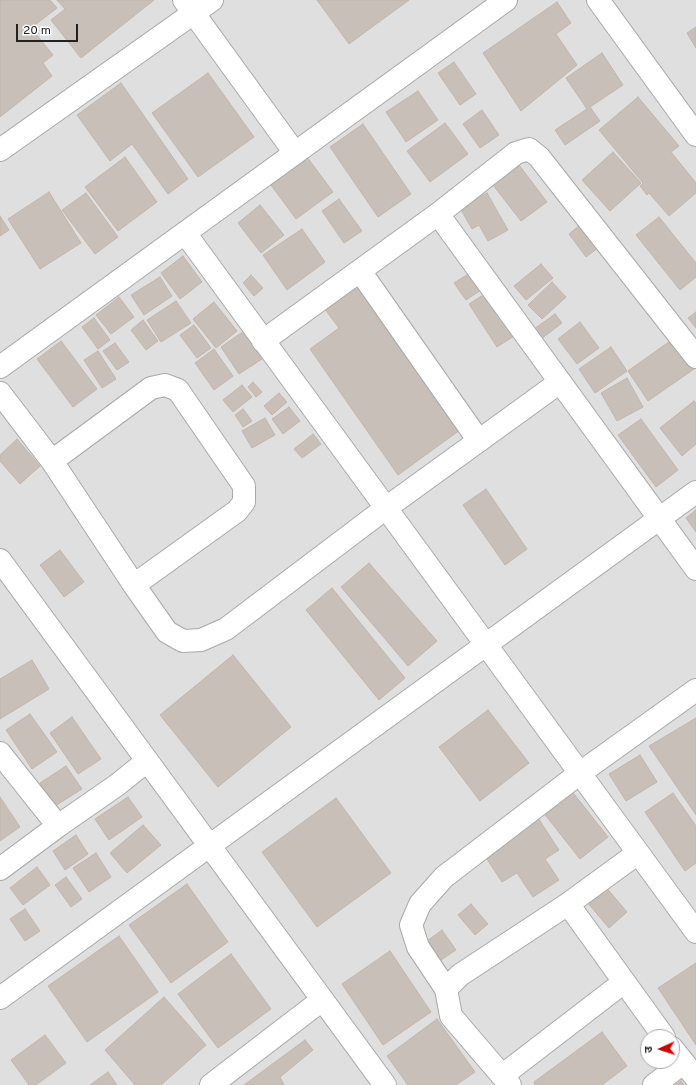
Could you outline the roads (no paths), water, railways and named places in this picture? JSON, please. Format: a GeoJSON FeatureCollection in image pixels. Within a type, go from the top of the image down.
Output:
{"type":"FeatureCollection","features":[{"type":"Feature","properties":{"kind":"street"},"geometry":{"type":"LineString","coordinates":[[0,150],[189,7],[212,0]]}},
{"type":"Feature","properties":{"kind":"street"},"geometry":{"type":"LineString","coordinates":[[0,367],[506,0]]}},
{"type":"Feature","properties":{"kind":"street"},"geometry":{"type":"LineString","coordinates":[[598,0],[696,135]]}},
{"type":"Feature","properties":{"kind":"street"},"geometry":{"type":"LineString","coordinates":[[189,7],[295,153]]}},
{"type":"Feature","properties":{"kind":"street"},"geometry":{"type":"LineString","coordinates":[[263,341],[438,214],[516,153],[529,149],[539,157],[696,357]]}},
{"type":"Feature","properties":{"kind":"street"},"geometry":{"type":"LineString","coordinates":[[438,214],[696,569]]}},
{"type":"Feature","properties":{"kind":"street"},"geometry":{"type":"LineString","coordinates":[[185,233],[696,932]]}},
{"type":"Feature","properties":{"kind":"street"},"geometry":{"type":"LineString","coordinates":[[360,271],[479,441]]}},
{"type":"Feature","properties":{"kind":"street"},"geometry":{"type":"LineString","coordinates":[[0,393],[52,461],[167,632],[183,641],[201,640],[226,629],[386,508],[560,382]]}},
{"type":"Feature","properties":{"kind":"street"},"geometry":{"type":"LineString","coordinates":[[52,461],[151,388],[165,385],[178,390],[244,486],[244,502],[237,511],[134,585]]}},
{"type":"Feature","properties":{"kind":"street"},"geometry":{"type":"LineString","coordinates":[[0,998],[696,492]]}},
{"type":"Feature","properties":{"kind":"street"},"geometry":{"type":"LineString","coordinates":[[0,560],[384,1085]]}},
{"type":"Feature","properties":{"kind":"street"},"geometry":{"type":"LineString","coordinates":[[624,982],[506,1080],[451,1016],[446,989],[418,947],[411,925],[420,904],[444,877],[580,773],[696,690]]}},
{"type":"Feature","properties":{"kind":"street"},"geometry":{"type":"LineString","coordinates":[[0,753],[58,826]]}},
{"type":"Feature","properties":{"kind":"street"},"geometry":{"type":"LineString","coordinates":[[0,869],[117,785],[147,761]]}},
{"type":"Feature","properties":{"kind":"street"},"geometry":{"type":"LineString","coordinates":[[446,989],[460,975],[568,904],[638,853]]}},
{"type":"Feature","properties":{"kind":"street"},"geometry":{"type":"LineString","coordinates":[[568,904],[658,1029]]}},
{"type":"Feature","properties":{"kind":"street"},"geometry":{"type":"LineString","coordinates":[[212,1085],[322,1000]]}},
{"type":"Feature","properties":{"kind":"street"},"geometry":{"type":"LineString","coordinates":[[654,1085],[684,1063]]}}]}
